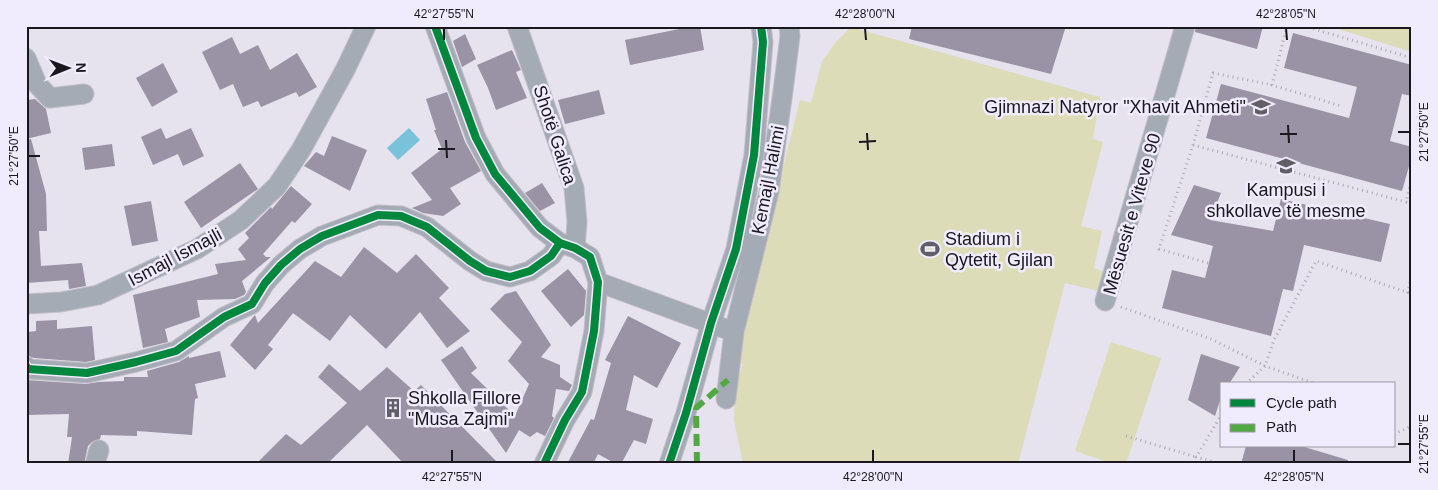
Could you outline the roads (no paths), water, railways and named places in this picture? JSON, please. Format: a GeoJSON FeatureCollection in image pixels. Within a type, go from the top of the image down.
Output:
{"type":"FeatureCollection","features":[{"type":"Feature","properties":{"kind":"street","name":"Ismajl Ismajli"},"geometry":{"type":"LineString","coordinates":[[26,304],[61,302],[98,295],[197,250],[241,220],[277,186],[301,150],[345,70],[366,26]]}},
{"type":"Feature","properties":{"kind":"street"},"geometry":{"type":"LineString","coordinates":[[435,26],[476,138],[495,174],[540,228],[590,257],[598,282],[594,330],[582,392],[565,420],[544,464]]}},
{"type":"Feature","properties":{"kind":"street","name":"Shotë Galica"},"geometry":{"type":"LineString","coordinates":[[517,26],[574,188],[577,222],[568,245]]}},
{"type":"Feature","properties":{"kind":"street"},"geometry":{"type":"LineString","coordinates":[[669,464],[686,413],[710,323],[736,250],[754,155],[763,42],[761,26]]}},
{"type":"Feature","properties":{"kind":"street","name":"Kemajl Halimi"},"geometry":{"type":"LineString","coordinates":[[726,399],[734,332],[769,192],[790,36],[789,26]]}},
{"type":"Feature","properties":{"kind":"street","name":"Mësuesit e Viteve 90"},"geometry":{"type":"LineString","coordinates":[[1105,301],[1185,26]]}},
{"type":"Feature","properties":{"kind":"street"},"geometry":{"type":"LineString","coordinates":[[26,58],[38,84],[50,98],[84,94]]}},
{"type":"Feature","properties":{"kind":"street"},"geometry":{"type":"LineString","coordinates":[[26,366],[28,369],[87,373],[176,351],[224,317],[252,304],[265,283],[300,249],[322,236],[378,215],[401,216],[427,228],[486,271],[510,276],[530,271],[568,245]]}},
{"type":"Feature","properties":{"kind":"street"},"geometry":{"type":"LineString","coordinates":[[598,282],[734,332]]}},
{"type":"Feature","properties":{"kind":"water"},"geometry":{"type":"Polygon","coordinates":[[[409,128],[420,140],[398,160],[387,148],[409,128]]]}},
{"type":"Feature","properties":{"kind":"place","name":"Gjimnazi Natyror \"Xhavit Ahmeti\""},"geometry":{"type":"Point","coordinates":[1261,107]}},
{"type":"Feature","properties":{"kind":"place","name":"Kampusi i shkollave të mesme"},"geometry":{"type":"Point","coordinates":[1286,166]}},
{"type":"Feature","properties":{"kind":"place","name":"Stadium i Qytetit, Gjilan"},"geometry":{"type":"Point","coordinates":[930,249]}},
{"type":"Feature","properties":{"kind":"place","name":"Shkolla Fillore \"Musa Zajmi\""},"geometry":{"type":"Point","coordinates":[393,408]}}]}
